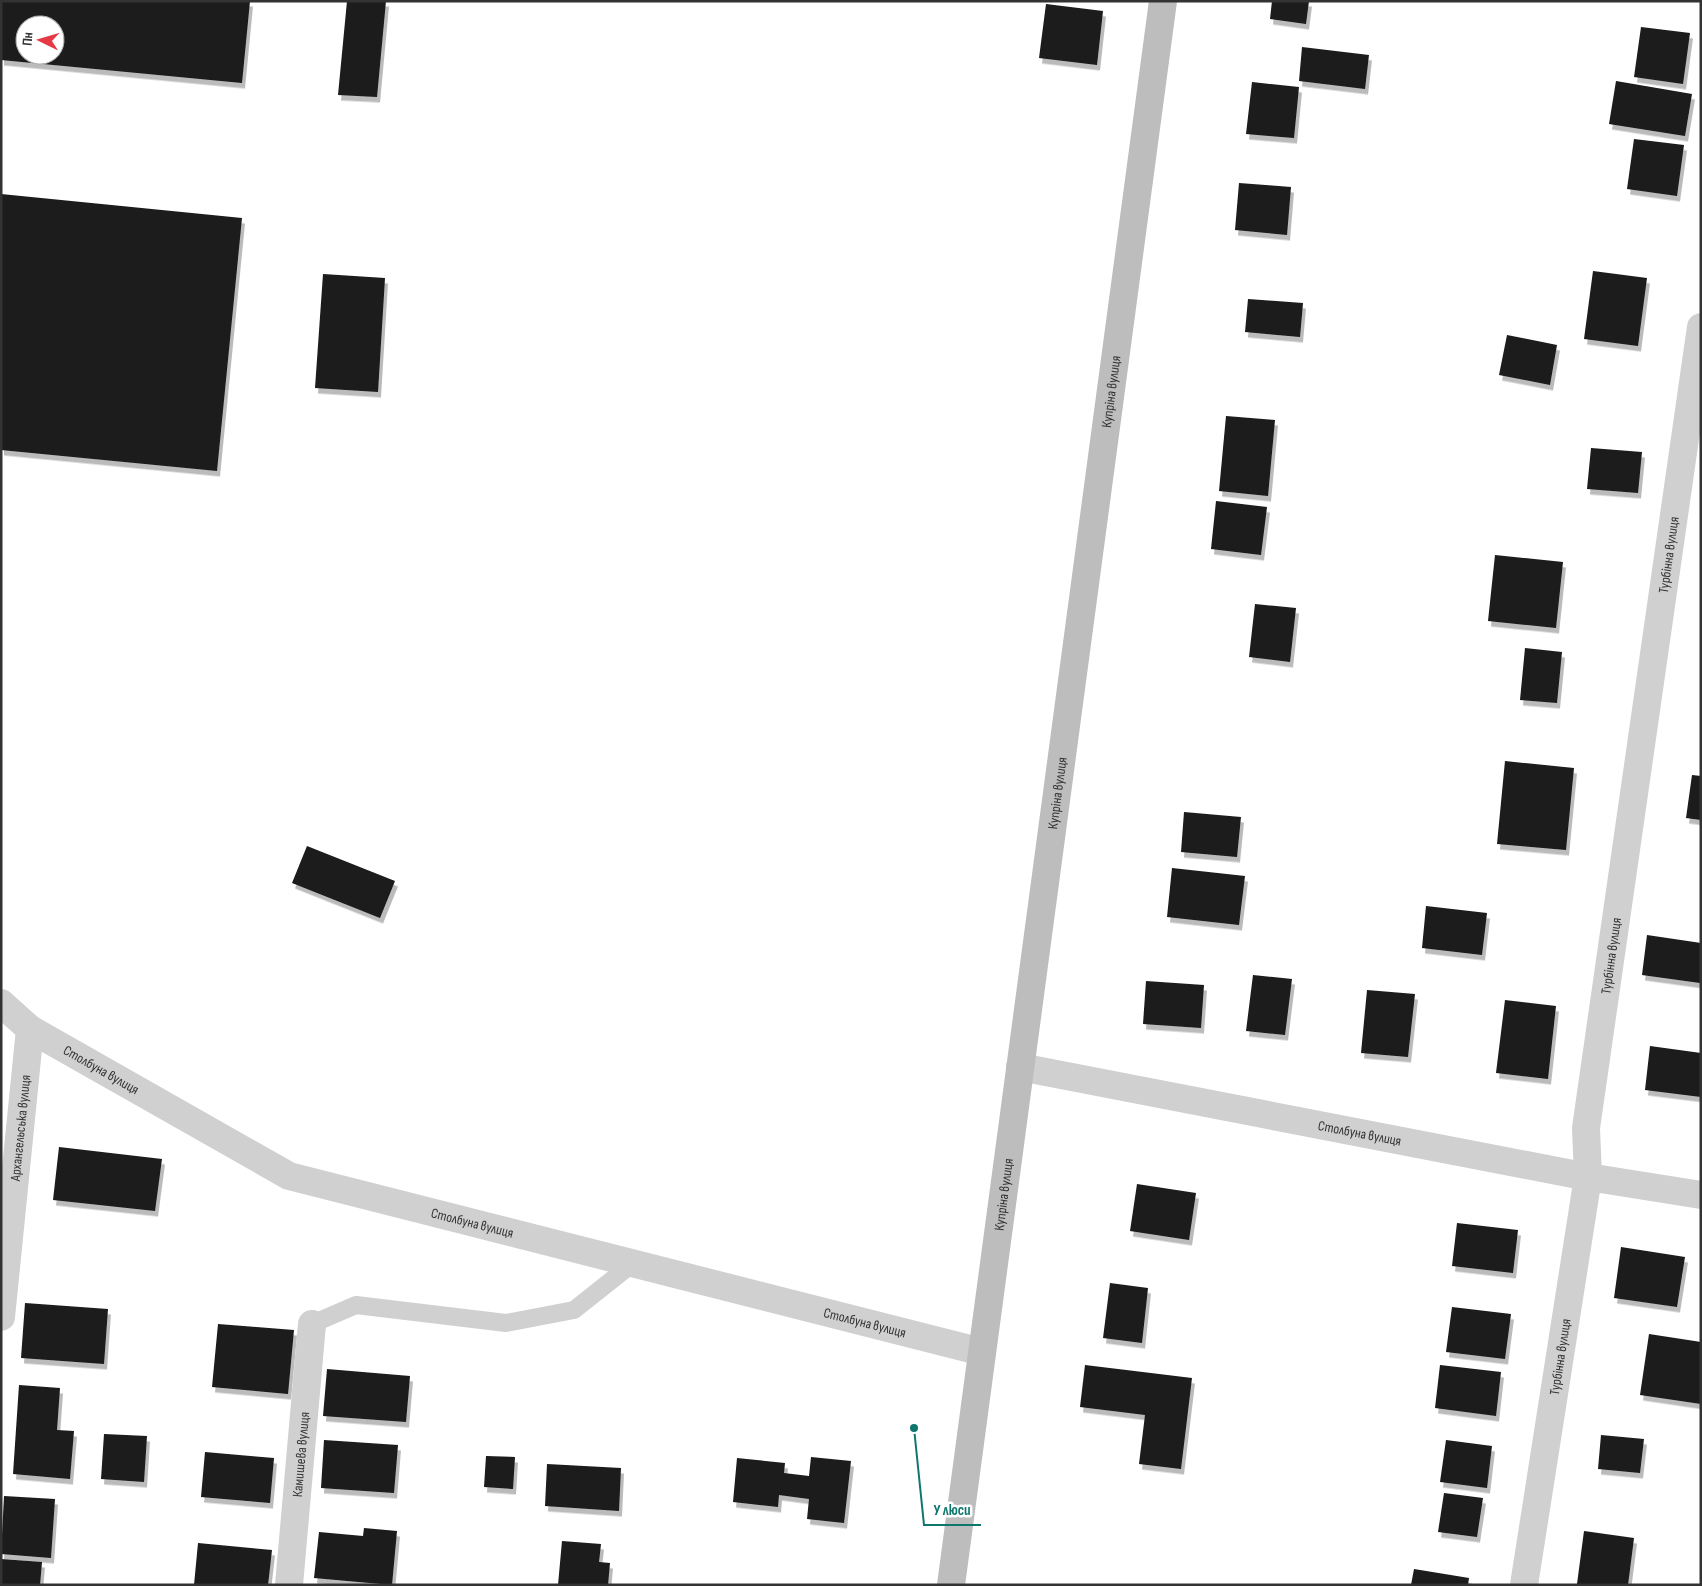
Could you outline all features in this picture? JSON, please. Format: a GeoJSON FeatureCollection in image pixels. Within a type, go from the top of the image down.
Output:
{"type":"FeatureCollection","features":[{"type":"Feature","properties":{"kind":"main road","name":"Купріна вулиця"},"geometry":{"type":"LineString","coordinates":[[951,1585],[1162,1]]}},
{"type":"Feature","properties":{"kind":"street","name":"Турбінна вулиця"},"geometry":{"type":"LineString","coordinates":[[1524,1585],[1588,1178],[1586,1128],[1701,327]]}},
{"type":"Feature","properties":{"kind":"street","name":"Столбуна вулиця"},"geometry":{"type":"LineString","coordinates":[[1,1003],[30,1029],[289,1176],[982,1352]]}},
{"type":"Feature","properties":{"kind":"street","name":"Архангельська вулиця"},"geometry":{"type":"LineString","coordinates":[[1,1317],[30,1029]]}},
{"type":"Feature","properties":{"kind":"street","name":"Столбуна вулиця"},"geometry":{"type":"LineString","coordinates":[[1020,1067],[1588,1178],[1701,1196]]}},
{"type":"Feature","properties":{"kind":"street","name":"Камишева вулиця"},"geometry":{"type":"LineString","coordinates":[[289,1585],[312,1324]]}},
{"type":"Feature","properties":{"kind":"lane"},"geometry":{"type":"LineString","coordinates":[[312,1324],[356,1304],[506,1323],[574,1310],[632,1264]]}},
{"type":"Feature","properties":{"kind":"building"},"geometry":{"type":"Polygon","coordinates":[[[1,1],[250,1],[242,83],[53,65],[65,65],[65,15],[15,15],[15,61],[1,60],[1,1]]]}},
{"type":"Feature","properties":{"kind":"building"},"geometry":{"type":"Polygon","coordinates":[[[347,1],[386,1],[377,97],[338,95],[347,1]]]}},
{"type":"Feature","properties":{"kind":"building"},"geometry":{"type":"Polygon","coordinates":[[[1272,1],[1309,1],[1306,24],[1270,19],[1272,1]]]}},
{"type":"Feature","properties":{"kind":"building"},"geometry":{"type":"Polygon","coordinates":[[[1046,4],[1103,11],[1097,65],[1039,58],[1046,4]]]}},
{"type":"Feature","properties":{"kind":"building"},"geometry":{"type":"Polygon","coordinates":[[[1641,27],[1690,33],[1683,84],[1634,77],[1641,27]]]}},
{"type":"Feature","properties":{"kind":"building"},"geometry":{"type":"Polygon","coordinates":[[[1302,47],[1369,55],[1365,89],[1299,81],[1302,47]]]}},
{"type":"Feature","properties":{"kind":"building"},"geometry":{"type":"Polygon","coordinates":[[[1616,81],[1692,94],[1685,136],[1609,124],[1616,81]]]}},
{"type":"Feature","properties":{"kind":"building"},"geometry":{"type":"Polygon","coordinates":[[[1252,82],[1299,87],[1294,138],[1246,134],[1252,82]]]}},
{"type":"Feature","properties":{"kind":"building"},"geometry":{"type":"Polygon","coordinates":[[[1634,139],[1684,145],[1677,196],[1627,189],[1634,139]]]}},
{"type":"Feature","properties":{"kind":"building"},"geometry":{"type":"Polygon","coordinates":[[[1239,183],[1291,187],[1287,235],[1235,230],[1239,183]]]}},
{"type":"Feature","properties":{"kind":"building"},"geometry":{"type":"Polygon","coordinates":[[[1,194],[242,218],[217,471],[1,450],[1,194]]]}},
{"type":"Feature","properties":{"kind":"building"},"geometry":{"type":"Polygon","coordinates":[[[1593,271],[1647,278],[1638,346],[1584,339],[1593,271]]]}},
{"type":"Feature","properties":{"kind":"building"},"geometry":{"type":"Polygon","coordinates":[[[323,274],[385,278],[378,392],[315,388],[323,274]]]}},
{"type":"Feature","properties":{"kind":"building"},"geometry":{"type":"Polygon","coordinates":[[[1248,299],[1303,303],[1300,337],[1245,332],[1248,299]]]}},
{"type":"Feature","properties":{"kind":"building"},"geometry":{"type":"Polygon","coordinates":[[[1507,335],[1557,345],[1550,385],[1499,375],[1507,335]]]}},
{"type":"Feature","properties":{"kind":"building"},"geometry":{"type":"Polygon","coordinates":[[[1226,416],[1275,420],[1268,496],[1219,491],[1226,416]]]}},
{"type":"Feature","properties":{"kind":"building"},"geometry":{"type":"Polygon","coordinates":[[[1591,448],[1642,452],[1638,493],[1587,489],[1591,448]]]}},
{"type":"Feature","properties":{"kind":"building"},"geometry":{"type":"Polygon","coordinates":[[[1216,501],[1267,507],[1261,555],[1211,549],[1216,501]]]}},
{"type":"Feature","properties":{"kind":"building"},"geometry":{"type":"Polygon","coordinates":[[[1495,555],[1563,562],[1556,628],[1488,621],[1495,555]]]}},
{"type":"Feature","properties":{"kind":"building"},"geometry":{"type":"Polygon","coordinates":[[[1255,604],[1296,608],[1290,662],[1249,657],[1255,604]]]}},
{"type":"Feature","properties":{"kind":"building"},"geometry":{"type":"Polygon","coordinates":[[[1525,648],[1562,652],[1557,703],[1520,700],[1525,648]]]}},
{"type":"Feature","properties":{"kind":"building"},"geometry":{"type":"Polygon","coordinates":[[[1505,761],[1574,768],[1566,850],[1497,844],[1505,761]]]}},
{"type":"Feature","properties":{"kind":"building"},"geometry":{"type":"Polygon","coordinates":[[[1692,775],[1701,776],[1701,820],[1686,818],[1692,775]]]}},
{"type":"Feature","properties":{"kind":"building"},"geometry":{"type":"Polygon","coordinates":[[[1184,812],[1241,817],[1237,857],[1181,852],[1184,812]]]}},
{"type":"Feature","properties":{"kind":"building"},"geometry":{"type":"Polygon","coordinates":[[[307,846],[395,881],[380,918],[292,883],[307,846]]]}},
{"type":"Feature","properties":{"kind":"building"},"geometry":{"type":"Polygon","coordinates":[[[1172,868],[1245,876],[1239,925],[1167,917],[1172,868]]]}},
{"type":"Feature","properties":{"kind":"building"},"geometry":{"type":"Polygon","coordinates":[[[1426,906],[1487,913],[1482,955],[1422,948],[1426,906]]]}},
{"type":"Feature","properties":{"kind":"building"},"geometry":{"type":"Polygon","coordinates":[[[1647,935],[1701,943],[1700,983],[1642,975],[1647,935]]]}},
{"type":"Feature","properties":{"kind":"building"},"geometry":{"type":"Polygon","coordinates":[[[1253,975],[1292,979],[1285,1035],[1246,1031],[1253,975]]]}},
{"type":"Feature","properties":{"kind":"building"},"geometry":{"type":"Polygon","coordinates":[[[1146,981],[1204,985],[1201,1028],[1143,1024],[1146,981]]]}},
{"type":"Feature","properties":{"kind":"building"},"geometry":{"type":"Polygon","coordinates":[[[1367,990],[1415,994],[1408,1057],[1361,1053],[1367,990]]]}},
{"type":"Feature","properties":{"kind":"building"},"geometry":{"type":"Polygon","coordinates":[[[1505,1000],[1556,1006],[1548,1079],[1496,1073],[1505,1000]]]}},
{"type":"Feature","properties":{"kind":"building"},"geometry":{"type":"Polygon","coordinates":[[[1650,1046],[1701,1053],[1701,1097],[1645,1090],[1650,1046]]]}},
{"type":"Feature","properties":{"kind":"building"},"geometry":{"type":"Polygon","coordinates":[[[59,1147],[162,1159],[155,1211],[53,1200],[59,1147]]]}},
{"type":"Feature","properties":{"kind":"building"},"geometry":{"type":"Polygon","coordinates":[[[1137,1184],[1196,1193],[1189,1240],[1130,1231],[1137,1184]]]}},
{"type":"Feature","properties":{"kind":"building"},"geometry":{"type":"Polygon","coordinates":[[[1457,1223],[1518,1230],[1513,1273],[1452,1266],[1457,1223]]]}},
{"type":"Feature","properties":{"kind":"building"},"geometry":{"type":"Polygon","coordinates":[[[1621,1247],[1685,1257],[1677,1307],[1614,1298],[1621,1247]]]}},
{"type":"Feature","properties":{"kind":"building"},"geometry":{"type":"Polygon","coordinates":[[[1110,1283],[1148,1288],[1142,1343],[1103,1338],[1110,1283]]]}},
{"type":"Feature","properties":{"kind":"building"},"geometry":{"type":"Polygon","coordinates":[[[25,1303],[108,1309],[104,1364],[21,1358],[25,1303]]]}},
{"type":"Feature","properties":{"kind":"building"},"geometry":{"type":"Polygon","coordinates":[[[1452,1307],[1511,1314],[1505,1359],[1446,1352],[1452,1307]]]}},
{"type":"Feature","properties":{"kind":"building"},"geometry":{"type":"Polygon","coordinates":[[[218,1324],[294,1330],[288,1394],[212,1387],[218,1324]]]}},
{"type":"Feature","properties":{"kind":"building"},"geometry":{"type":"Polygon","coordinates":[[[1649,1334],[1701,1342],[1701,1404],[1640,1395],[1649,1334]]]}},
{"type":"Feature","properties":{"kind":"building"},"geometry":{"type":"Polygon","coordinates":[[[1085,1365],[1192,1378],[1181,1469],[1139,1464],[1145,1415],[1080,1407],[1085,1365]]]}},
{"type":"Feature","properties":{"kind":"building"},"geometry":{"type":"Polygon","coordinates":[[[1440,1365],[1501,1372],[1496,1416],[1435,1408],[1440,1365]]]}},
{"type":"Feature","properties":{"kind":"building"},"geometry":{"type":"Polygon","coordinates":[[[327,1369],[410,1376],[406,1422],[323,1416],[327,1369]]]}},
{"type":"Feature","properties":{"kind":"building"},"geometry":{"type":"Polygon","coordinates":[[[19,1385],[60,1388],[57,1430],[74,1431],[70,1479],[13,1474],[19,1385]]]}},
{"type":"Feature","properties":{"kind":"building"},"geometry":{"type":"Polygon","coordinates":[[[104,1434],[147,1436],[144,1482],[101,1479],[104,1434]]]}},
{"type":"Feature","properties":{"kind":"building"},"geometry":{"type":"Polygon","coordinates":[[[1601,1435],[1644,1439],[1640,1473],[1598,1469],[1601,1435]]]}},
{"type":"Feature","properties":{"kind":"building"},"geometry":{"type":"Polygon","coordinates":[[[324,1440],[398,1445],[394,1493],[321,1488],[324,1440]]]}},
{"type":"Feature","properties":{"kind":"building"},"geometry":{"type":"Polygon","coordinates":[[[1446,1440],[1492,1446],[1487,1488],[1440,1482],[1446,1440]]]}},
{"type":"Feature","properties":{"kind":"building"},"geometry":{"type":"Polygon","coordinates":[[[205,1452],[274,1458],[270,1503],[201,1497],[205,1452]]]}},
{"type":"Feature","properties":{"kind":"building"},"geometry":{"type":"Polygon","coordinates":[[[486,1456],[515,1457],[513,1489],[484,1487],[486,1456]]]}},
{"type":"Feature","properties":{"kind":"building"},"geometry":{"type":"Polygon","coordinates":[[[811,1457],[851,1461],[844,1523],[807,1519],[809,1499],[779,1495],[778,1507],[733,1502],[737,1458],[785,1463],[784,1473],[809,1476],[811,1457]]]}},
{"type":"Feature","properties":{"kind":"building"},"geometry":{"type":"Polygon","coordinates":[[[547,1464],[621,1468],[619,1511],[545,1506],[547,1464]]]}},
{"type":"Feature","properties":{"kind":"building"},"geometry":{"type":"Polygon","coordinates":[[[1444,1493],[1483,1498],[1477,1537],[1438,1532],[1444,1493]]]}},
{"type":"Feature","properties":{"kind":"building"},"geometry":{"type":"Polygon","coordinates":[[[4,1496],[55,1499],[51,1558],[1,1554],[4,1496]]]}},
{"type":"Feature","properties":{"kind":"building"},"geometry":{"type":"Polygon","coordinates":[[[364,1528],[397,1531],[392,1585],[314,1578],[319,1532],[363,1536],[364,1528]]]}},
{"type":"Feature","properties":{"kind":"building"},"geometry":{"type":"Polygon","coordinates":[[[1584,1531],[1634,1538],[1628,1585],[1577,1584],[1584,1531]]]}},
{"type":"Feature","properties":{"kind":"building"},"geometry":{"type":"Polygon","coordinates":[[[562,1541],[601,1544],[599,1562],[610,1563],[608,1585],[558,1585],[562,1541]]]}},
{"type":"Feature","properties":{"kind":"building"},"geometry":{"type":"Polygon","coordinates":[[[198,1543],[272,1550],[268,1585],[194,1585],[198,1543]]]}},
{"type":"Feature","properties":{"kind":"building"},"geometry":{"type":"Polygon","coordinates":[[[1,1559],[42,1562],[40,1585],[1,1585],[1,1559]]]}},
{"type":"Feature","properties":{"kind":"building"},"geometry":{"type":"Polygon","coordinates":[[[1414,1569],[1469,1578],[1468,1585],[1411,1585],[1414,1569]]]}},
{"type":"Feature","properties":{"kind":"place","name":"У люси"},"geometry":{"type":"Point","coordinates":[914,1428]}}]}
